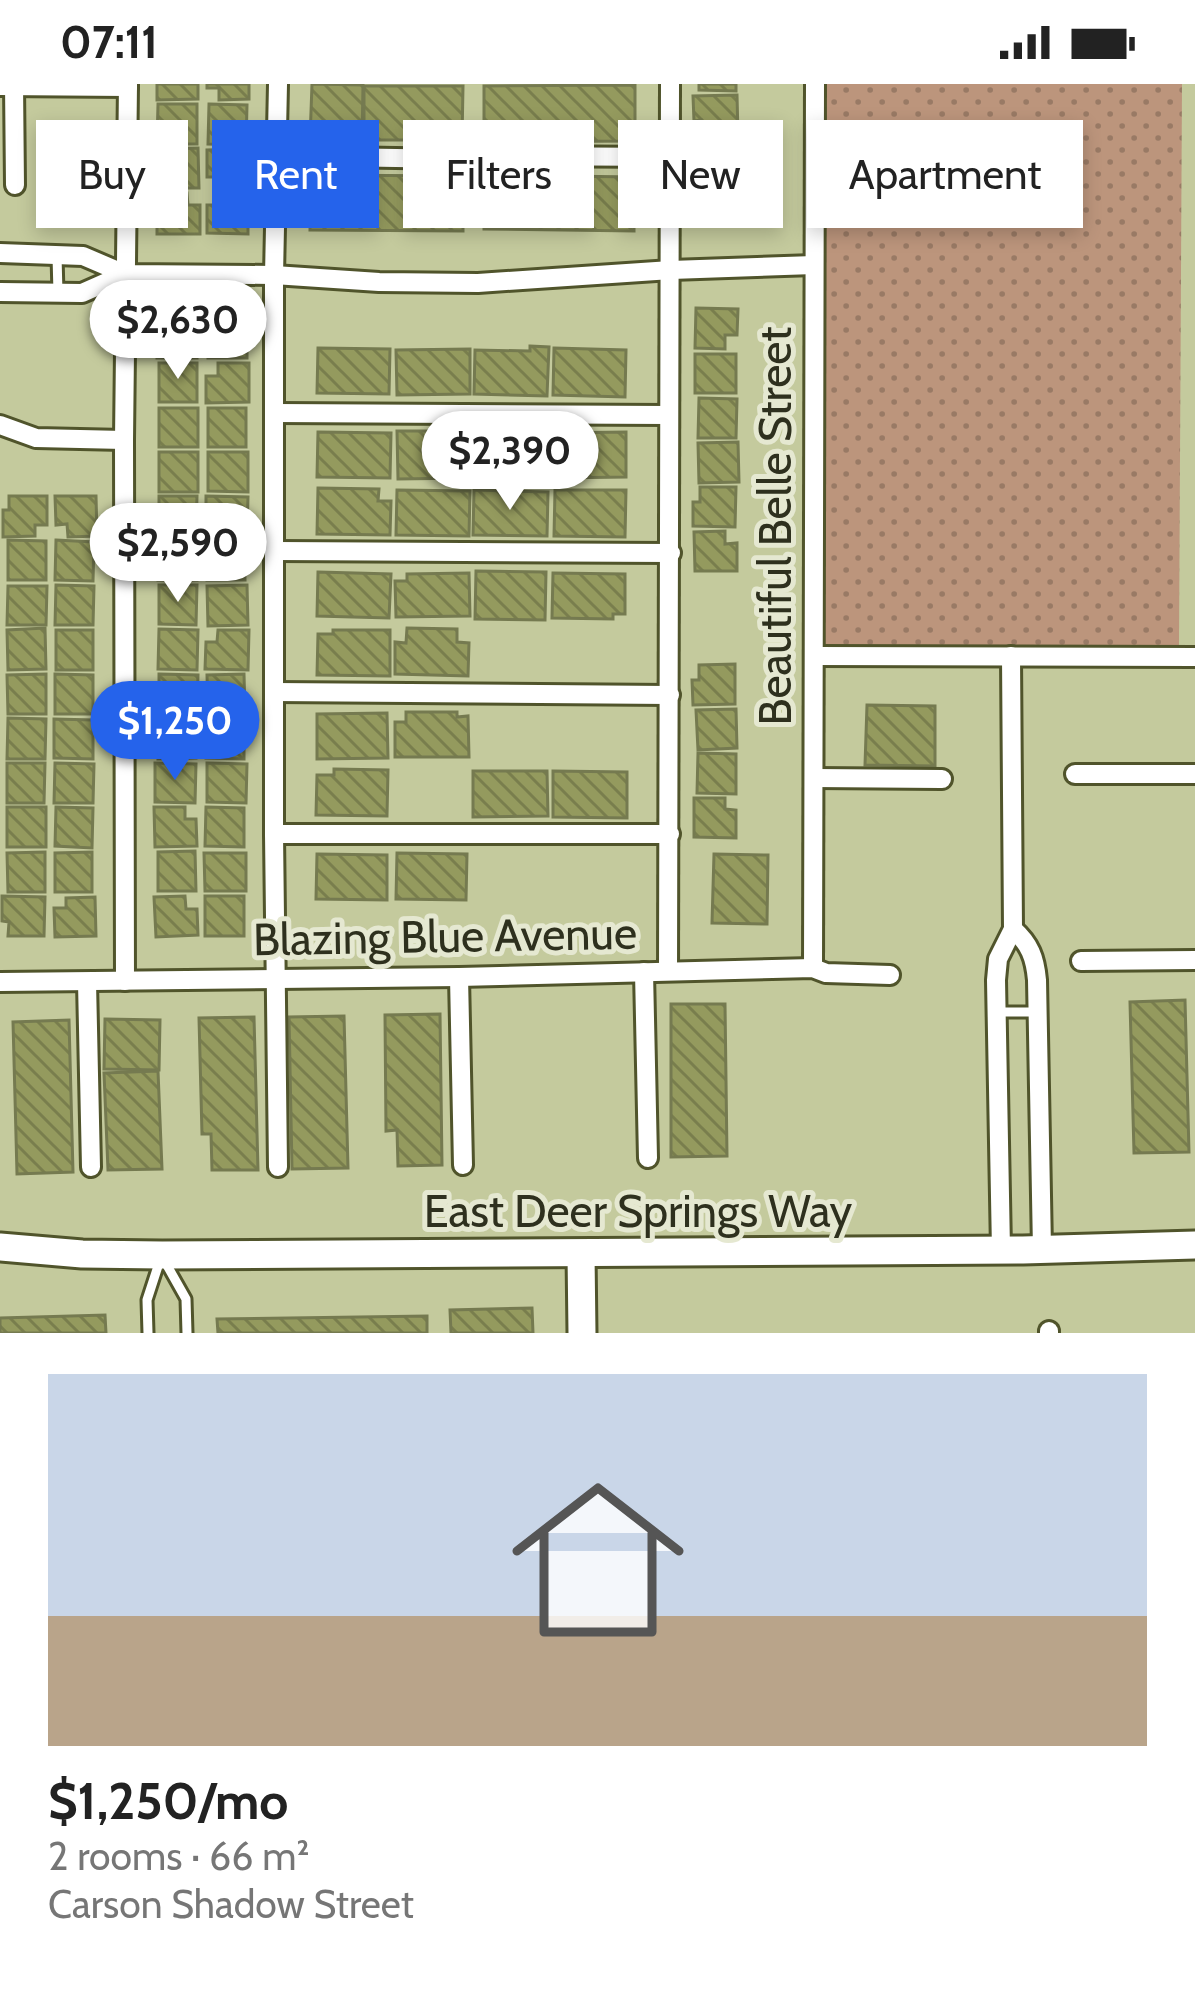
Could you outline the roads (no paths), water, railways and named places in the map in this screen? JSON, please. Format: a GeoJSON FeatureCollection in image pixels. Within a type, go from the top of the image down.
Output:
{"type":"FeatureCollection","features":[{"type":"Feature","properties":{"kind":"street"},"geometry":{"type":"LineString","coordinates":[[278,84],[278,120]]}},
{"type":"Feature","properties":{"kind":"street"},"geometry":{"type":"LineString","coordinates":[[670,84],[670,120]]}},
{"type":"Feature","properties":{"kind":"street","name":"Beautiful Belle Street"},"geometry":{"type":"LineString","coordinates":[[813,968],[815,84]]}},
{"type":"Feature","properties":{"kind":"street"},"geometry":{"type":"LineString","coordinates":[[15,185],[10,86],[128,86],[125,981]]}},
{"type":"Feature","properties":{"kind":"street"},"geometry":{"type":"LineString","coordinates":[[276,228],[278,1167]]}},
{"type":"Feature","properties":{"kind":"street"},"geometry":{"type":"LineString","coordinates":[[668,971],[671,228]]}},
{"type":"Feature","properties":{"kind":"street"},"geometry":{"type":"LineString","coordinates":[[0,253],[83,256],[125,274],[478,284],[671,270],[814,266]]}},
{"type":"Feature","properties":{"kind":"street"},"geometry":{"type":"LineString","coordinates":[[0,292],[82,293],[125,274]]}},
{"type":"Feature","properties":{"kind":"street"},"geometry":{"type":"LineString","coordinates":[[275,413],[669,415]]}},
{"type":"Feature","properties":{"kind":"street"},"geometry":{"type":"LineString","coordinates":[[0,425],[36,438],[124,440]]}},
{"type":"Feature","properties":{"kind":"street"},"geometry":{"type":"LineString","coordinates":[[276,550],[670,553]]}},
{"type":"Feature","properties":{"kind":"street"},"geometry":{"type":"LineString","coordinates":[[814,656],[1195,657]]}},
{"type":"Feature","properties":{"kind":"street"},"geometry":{"type":"LineString","coordinates":[[1000,1250],[996,1012],[998,959],[1013,929],[1012,656]]}},
{"type":"Feature","properties":{"kind":"street"},"geometry":{"type":"LineString","coordinates":[[274,692],[670,695]]}},
{"type":"Feature","properties":{"kind":"street"},"geometry":{"type":"LineString","coordinates":[[1075,774],[1195,774]]}},
{"type":"Feature","properties":{"kind":"street"},"geometry":{"type":"LineString","coordinates":[[814,778],[942,779]]}},
{"type":"Feature","properties":{"kind":"street"},"geometry":{"type":"LineString","coordinates":[[274,834],[670,834]]}},
{"type":"Feature","properties":{"kind":"street"},"geometry":{"type":"LineString","coordinates":[[1013,929],[1025,939],[1035,963],[1042,1250]]}},
{"type":"Feature","properties":{"kind":"street"},"geometry":{"type":"LineString","coordinates":[[1081,962],[1195,960]]}},
{"type":"Feature","properties":{"kind":"street","name":"Blazing Blue Avenue"},"geometry":{"type":"LineString","coordinates":[[0,982],[813,968],[826,974],[890,975]]}},
{"type":"Feature","properties":{"kind":"street"},"geometry":{"type":"LineString","coordinates":[[644,972],[648,1158]]}},
{"type":"Feature","properties":{"kind":"street"},"geometry":{"type":"LineString","coordinates":[[459,976],[463,1165]]}},
{"type":"Feature","properties":{"kind":"street"},"geometry":{"type":"LineString","coordinates":[[87,982],[91,1167]]}},
{"type":"Feature","properties":{"kind":"street","name":"East Deer Springs Way"},"geometry":{"type":"LineString","coordinates":[[0,1247],[162,1255],[1195,1245]]}},
{"type":"Feature","properties":{"kind":"street","name":"East Deer Springs Way"},"geometry":{"type":"LineString","coordinates":[[0,1262],[82,1254]]}},
{"type":"Feature","properties":{"kind":"street"},"geometry":{"type":"LineString","coordinates":[[581,1254],[581,1333]]}},
{"type":"Feature","properties":{"kind":"lane"},"geometry":{"type":"LineString","coordinates":[[57,256],[58,293]]}},
{"type":"Feature","properties":{"kind":"lane"},"geometry":{"type":"LineString","coordinates":[[996,1012],[1038,1012]]}},
{"type":"Feature","properties":{"kind":"lane"},"geometry":{"type":"LineString","coordinates":[[148,1333],[147,1300],[162,1255]]}},
{"type":"Feature","properties":{"kind":"lane"},"geometry":{"type":"LineString","coordinates":[[162,1255],[186,1299],[187,1333]]}}]}
